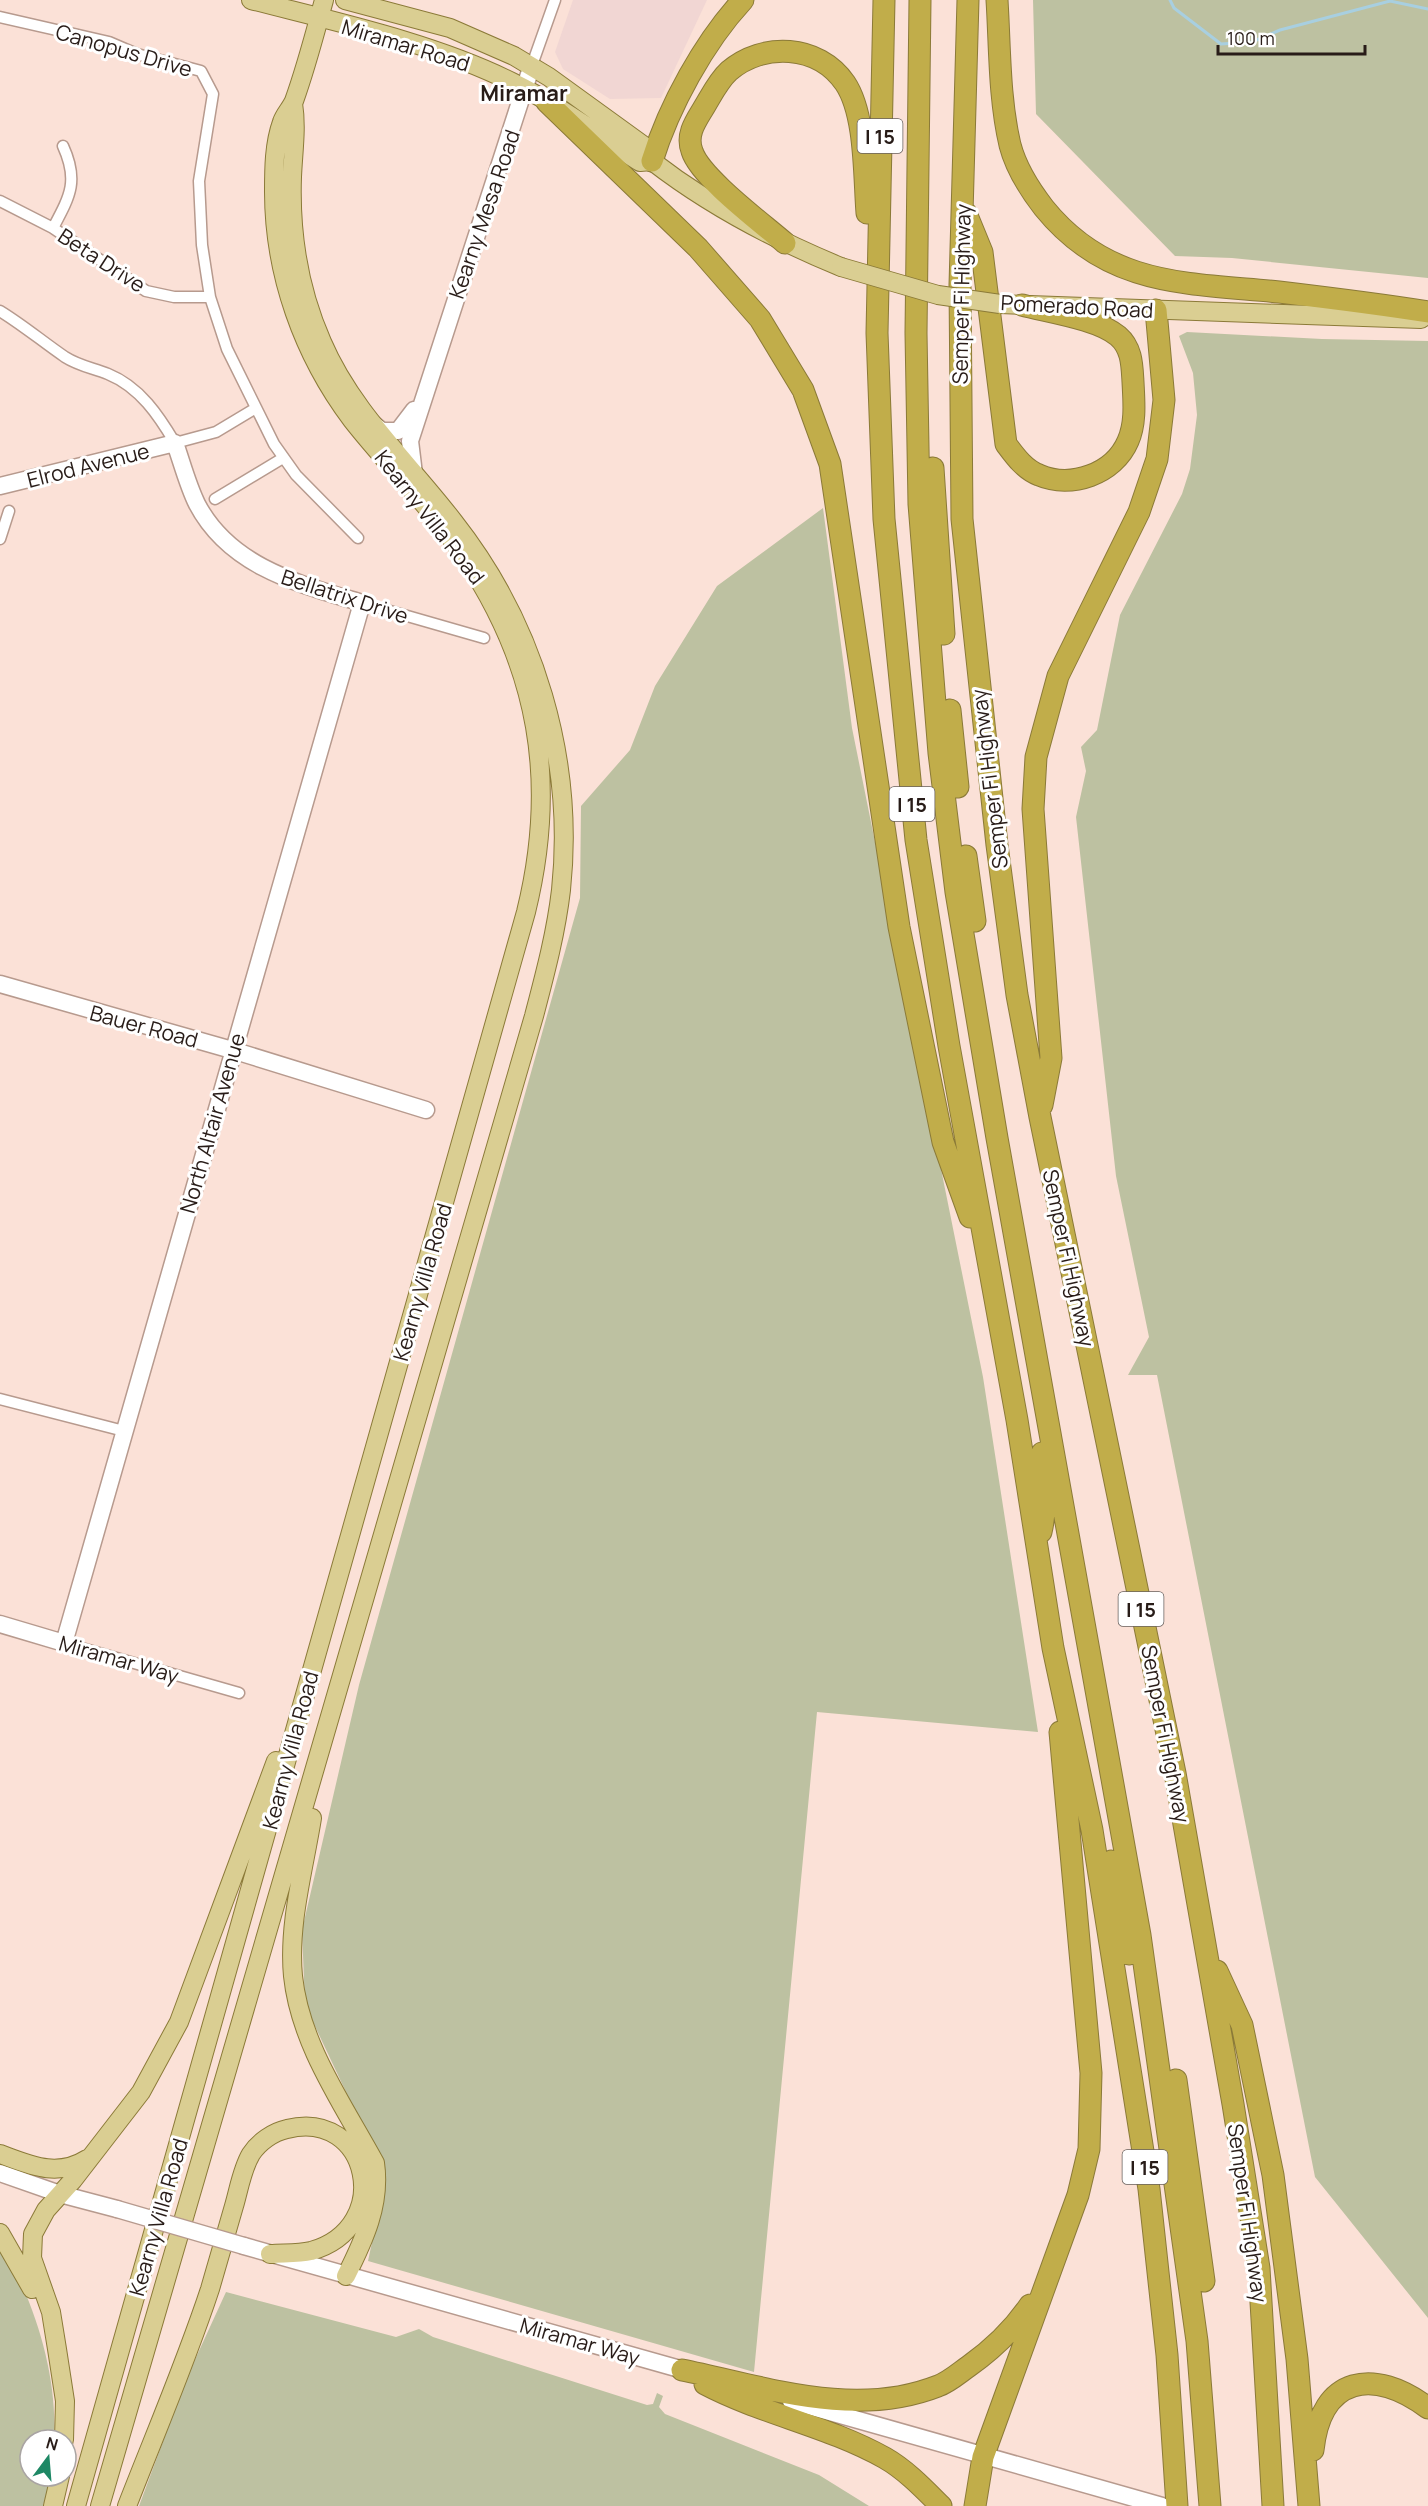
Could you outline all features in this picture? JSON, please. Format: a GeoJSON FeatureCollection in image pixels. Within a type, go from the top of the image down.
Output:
{"type":"FeatureCollection","features":[{"type":"Feature","properties":{"kind":"highway"},"geometry":{"type":"LineString","coordinates":[[652,161],[660,135],[711,39],[743,0]]}},
{"type":"Feature","properties":{"kind":"highway","name":"I 15"},"geometry":{"type":"LineString","coordinates":[[884,0],[877,333],[884,519],[916,840],[928,924],[1017,1420],[1053,1648],[1092,1830],[1149,2189],[1167,2355],[1177,2506]]}},
{"type":"Feature","properties":{"kind":"highway"},"geometry":{"type":"LineString","coordinates":[[920,0],[916,322],[919,492],[939,753],[956,892],[1035,1354],[1140,1935],[1197,2341],[1210,2506]]}},
{"type":"Feature","properties":{"kind":"highway"},"geometry":{"type":"LineString","coordinates":[[933,0],[929,316],[934,492],[945,662],[959,804],[981,971],[1181,2113],[1209,2328],[1223,2506]]}},
{"type":"Feature","properties":{"kind":"highway","name":"Semper Fi Highway"},"geometry":{"type":"LineString","coordinates":[[968,0],[959,381],[962,519],[998,856],[1017,995],[1040,1117],[1175,1773],[1259,2268],[1273,2506]]}},
{"type":"Feature","properties":{"kind":"highway"},"geometry":{"type":"LineString","coordinates":[[997,0],[1002,87],[1010,146],[1030,191],[1060,229],[1090,252],[1130,272],[1159,280],[1428,312]]}},
{"type":"Feature","properties":{"kind":"highway"},"geometry":{"type":"LineString","coordinates":[[785,243],[703,170],[692,153],[689,143],[692,128],[727,73],[752,56],[768,51],[796,52],[822,62],[844,83],[853,103],[860,135],[877,333]]}},
{"type":"Feature","properties":{"kind":"highway"},"geometry":{"type":"LineString","coordinates":[[547,102],[698,248],[760,319],[803,390],[830,464],[899,927],[943,1142],[990,1271]]}},
{"type":"Feature","properties":{"kind":"highway"},"geometry":{"type":"LineString","coordinates":[[962,202],[982,252],[1006,444],[1022,464],[1039,476],[1070,481],[1089,477],[1113,463],[1128,441],[1134,414],[1130,350],[1115,333],[1096,325],[1022,305]]}},
{"type":"Feature","properties":{"kind":"highway"},"geometry":{"type":"LineString","coordinates":[[1040,1117],[1051,1058],[1033,809],[1036,757],[1058,676],[1139,512],[1156,459],[1164,400],[1156,310]]}},
{"type":"Feature","properties":{"kind":"highway"},"geometry":{"type":"LineString","coordinates":[[1035,1354],[1036,1407],[1045,1474],[1044,1518],[1036,1551]]}},
{"type":"Feature","properties":{"kind":"highway"},"geometry":{"type":"LineString","coordinates":[[975,2506],[983,2457],[1078,2195],[1089,2149],[1091,2073],[1053,1648]]}},
{"type":"Feature","properties":{"kind":"highway"},"geometry":{"type":"LineString","coordinates":[[1092,1830],[1110,1857],[1154,2081],[1165,2107]]}},
{"type":"Feature","properties":{"kind":"highway"},"geometry":{"type":"LineString","coordinates":[[1205,1946],[1242,2025],[1273,2175],[1297,2359],[1309,2499]]}},
{"type":"Feature","properties":{"kind":"highway"},"geometry":{"type":"LineString","coordinates":[[682,2370],[834,2401],[869,2403],[900,2398],[940,2386],[985,2355],[1019,2320],[1045,2282]]}},
{"type":"Feature","properties":{"kind":"highway"},"geometry":{"type":"LineString","coordinates":[[682,2370],[707,2386],[856,2444],[887,2459],[920,2485],[941,2506]]}},
{"type":"Feature","properties":{"kind":"highway"},"geometry":{"type":"LineString","coordinates":[[1309,2499],[1315,2429],[1333,2396],[1348,2388],[1364,2384],[1385,2384],[1408,2393],[1428,2408]]}},
{"type":"Feature","properties":{"kind":"main road","name":"Miramar Road"},"geometry":{"type":"LineString","coordinates":[[251,0],[439,53],[485,70],[547,102],[640,162],[652,161],[647,148],[532,65],[450,28],[345,0]]}},
{"type":"Feature","properties":{"kind":"main road","name":"Kearny Villa Road"},"geometry":{"type":"LineString","coordinates":[[76,2506],[270,1827],[296,1722],[526,912],[539,853],[542,798],[540,752],[531,700],[519,662],[500,618],[462,553],[340,403],[314,360],[294,311],[278,246],[274,193],[278,141],[282,121],[293,103],[324,0]]}},
{"type":"Feature","properties":{"kind":"main road","name":"Kearny Villa Road"},"geometry":{"type":"LineString","coordinates":[[100,2506],[534,1016],[551,951],[561,888],[563,832],[558,765],[551,725],[534,667],[514,616],[483,561],[370,422],[333,365],[310,312],[302,285],[291,215],[296,122],[293,103]]}},
{"type":"Feature","properties":{"kind":"main road","name":"Pomerado Road"},"geometry":{"type":"LineString","coordinates":[[652,161],[724,212],[785,243],[841,267],[938,295],[1022,305],[1428,319]]}},
{"type":"Feature","properties":{"kind":"main road"},"geometry":{"type":"LineString","coordinates":[[64,2428],[65,2401],[51,2312],[34,2268],[31,2246],[37,2223],[128,2112],[163,2056],[179,2022],[280,1750],[296,1722]]}},
{"type":"Feature","properties":{"kind":"main road"},"geometry":{"type":"LineString","coordinates":[[308,1796],[314,1810],[293,1938],[293,1976],[297,2001],[315,2053],[375,2163],[377,2180],[376,2197],[368,2229],[346,2276]]}},
{"type":"Feature","properties":{"kind":"main road"},"geometry":{"type":"LineString","coordinates":[[127,2506],[200,2316],[242,2176],[252,2152],[281,2130],[305,2127],[323,2130],[340,2138],[357,2158],[364,2179],[363,2200],[346,2276]]}},
{"type":"Feature","properties":{"kind":"main road"},"geometry":{"type":"LineString","coordinates":[[0,2154],[54,2171],[75,2167],[91,2157]]}},
{"type":"Feature","properties":{"kind":"main road"},"geometry":{"type":"LineString","coordinates":[[270,2254],[312,2250],[333,2241],[350,2225],[363,2200]]}},
{"type":"Feature","properties":{"kind":"main road"},"geometry":{"type":"LineString","coordinates":[[0,2233],[24,2272],[57,2349]]}},
{"type":"Feature","properties":{"kind":"main road"},"geometry":{"type":"LineString","coordinates":[[52,2506],[57,2488]]}},
{"type":"Feature","properties":{"kind":"street","name":"Kearny Mesa Road"},"geometry":{"type":"LineString","coordinates":[[414,474],[410,441],[555,0]]}},
{"type":"Feature","properties":{"kind":"street","name":"Canopus Drive"},"geometry":{"type":"LineString","coordinates":[[0,17],[109,42],[138,54],[201,71],[213,94],[199,181],[202,245],[210,297],[227,349],[283,458],[296,475],[358,538]]}},
{"type":"Feature","properties":{"kind":"street"},"geometry":{"type":"LineString","coordinates":[[53,228],[68,198],[73,178],[72,165],[63,146]]}},
{"type":"Feature","properties":{"kind":"street","name":"Beta Drive"},"geometry":{"type":"LineString","coordinates":[[0,201],[53,228],[147,291],[174,297],[210,297]]}},
{"type":"Feature","properties":{"kind":"street","name":"Bellatrix Drive"},"geometry":{"type":"LineString","coordinates":[[0,311],[64,356],[85,368],[109,374],[139,394],[158,414],[175,443],[197,504],[216,530],[235,549],[258,566],[288,580],[484,638]]}},
{"type":"Feature","properties":{"kind":"street","name":"Kearny Mesa Road"},"geometry":{"type":"LineString","coordinates":[[370,422],[382,430],[398,431],[424,394]]}},
{"type":"Feature","properties":{"kind":"street"},"geometry":{"type":"LineString","coordinates":[[175,443],[216,432],[256,408]]}},
{"type":"Feature","properties":{"kind":"street","name":"Elrod Avenue"},"geometry":{"type":"LineString","coordinates":[[0,486],[175,443]]}},
{"type":"Feature","properties":{"kind":"street"},"geometry":{"type":"LineString","coordinates":[[215,499],[283,458]]}},
{"type":"Feature","properties":{"kind":"street"},"geometry":{"type":"LineString","coordinates":[[0,538],[9,511]]}},
{"type":"Feature","properties":{"kind":"street","name":"North Altair Avenue"},"geometry":{"type":"LineString","coordinates":[[64,1643],[232,1050],[362,603]]}},
{"type":"Feature","properties":{"kind":"street","name":"Bauer Road"},"geometry":{"type":"LineString","coordinates":[[0,984],[232,1050],[426,1110]]}},
{"type":"Feature","properties":{"kind":"street"},"geometry":{"type":"LineString","coordinates":[[0,1399],[124,1431]]}},
{"type":"Feature","properties":{"kind":"street","name":"Miramar Way"},"geometry":{"type":"LineString","coordinates":[[0,1624],[239,1693]]}},
{"type":"Feature","properties":{"kind":"street","name":"Miramar Way"},"geometry":{"type":"LineString","coordinates":[[0,2172],[60,2194],[1162,2506]]}},
{"type":"Feature","properties":{"kind":"shaded area"},"geometry":{"type":"Polygon","coordinates":[[[573,0],[707,0],[661,98],[610,99],[563,69],[555,52],[573,0]]]}},
{"type":"Feature","properties":{"kind":"green space"},"geometry":{"type":"Polygon","coordinates":[[[1033,0],[1428,0],[1428,278],[1232,258],[1175,256],[1036,114],[1033,0]]]}},
{"type":"Feature","properties":{"kind":"green space"},"geometry":{"type":"Polygon","coordinates":[[[1187,332],[1322,339],[1428,341],[1428,2318],[1315,2177],[1157,1375],[1128,1375],[1149,1337],[1116,1176],[1076,817],[1086,771],[1081,747],[1097,730],[1120,615],[1182,494],[1190,469],[1197,415],[1193,373],[1179,336],[1187,332]]]}},
{"type":"Feature","properties":{"kind":"green space"},"geometry":{"type":"Polygon","coordinates":[[[823,508],[852,728],[983,1377],[1038,1732],[817,1712],[754,2372],[368,2261],[386,2177],[305,2005],[302,1930],[359,1685],[580,898],[581,806],[630,750],[655,686],[717,586],[823,508]]]}},
{"type":"Feature","properties":{"kind":"green space"},"geometry":{"type":"Polygon","coordinates":[[[0,2241],[23,2287],[41,2337],[52,2388],[54,2428],[18,2428],[18,2488],[48,2488],[43,2506],[0,2506],[0,2241]]]}},
{"type":"Feature","properties":{"kind":"green space"},"geometry":{"type":"Polygon","coordinates":[[[226,2292],[396,2337],[419,2329],[433,2337],[647,2405],[653,2404],[657,2393],[663,2396],[659,2407],[665,2414],[819,2475],[869,2506],[139,2506],[187,2377],[226,2292]]]}},
{"type":"Feature","properties":{"kind":"waterway"},"geometry":{"type":"LineString","coordinates":[[1170,0],[1174,8],[1221,44],[1252,42],[1280,30],[1390,1],[1428,9]]}},
{"type":"Feature","properties":{"kind":"district","name":"Miramar"},"geometry":{"type":"Point","coordinates":[524,93]}}]}
